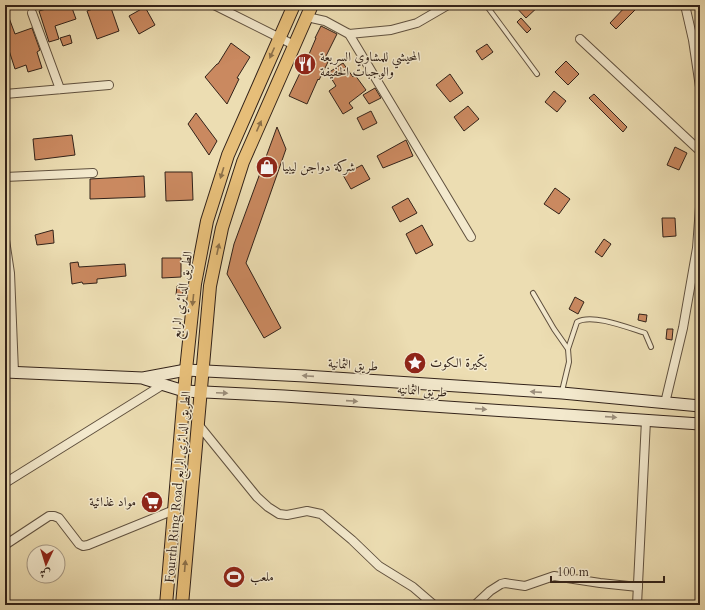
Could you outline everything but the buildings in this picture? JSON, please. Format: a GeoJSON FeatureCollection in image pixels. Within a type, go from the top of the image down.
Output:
{"type":"FeatureCollection","features":[{"type":"Feature","properties":{"kind":"main road","name":"الطريق الدائري الرابع"},"geometry":{"type":"LineString","coordinates":[[166,605],[184,391],[195,284],[207,221],[228,155],[294,5]]}},
{"type":"Feature","properties":{"kind":"main road","name":"الطريق الدائري الرابع"},"geometry":{"type":"LineString","coordinates":[[201,371],[210,286],[222,228],[243,162],[312,5]]}},
{"type":"Feature","properties":{"kind":"main road","name":"Fourth Ring Road الطريق الدائري الرابع"},"geometry":{"type":"LineString","coordinates":[[182,605],[201,371]]}},
{"type":"Feature","properties":{"kind":"street"},"geometry":{"type":"LineString","coordinates":[[214,5],[294,45]]}},
{"type":"Feature","properties":{"kind":"street"},"geometry":{"type":"LineString","coordinates":[[349,34],[391,30],[417,23],[448,5]]}},
{"type":"Feature","properties":{"kind":"street"},"geometry":{"type":"LineString","coordinates":[[685,5],[696,40],[700,87]]}},
{"type":"Feature","properties":{"kind":"street"},"geometry":{"type":"LineString","coordinates":[[32,13],[60,89]]}},
{"type":"Feature","properties":{"kind":"street"},"geometry":{"type":"LineString","coordinates":[[307,17],[326,21],[349,34],[471,237]]}},
{"type":"Feature","properties":{"kind":"street"},"geometry":{"type":"LineString","coordinates":[[580,38],[700,151]]}},
{"type":"Feature","properties":{"kind":"street"},"geometry":{"type":"LineString","coordinates":[[5,94],[109,85]]}},
{"type":"Feature","properties":{"kind":"street"},"geometry":{"type":"LineString","coordinates":[[5,177],[92,174]]}},
{"type":"Feature","properties":{"kind":"street"},"geometry":{"type":"LineString","coordinates":[[665,403],[683,328],[698,248],[700,207]]}},
{"type":"Feature","properties":{"kind":"street"},"geometry":{"type":"LineString","coordinates":[[5,240],[10,273],[10,372]]}},
{"type":"Feature","properties":{"kind":"street","name":"طريق الثمانية"},"geometry":{"type":"LineString","coordinates":[[10,372],[143,378],[186,370],[305,376],[562,394],[700,406]]}},
{"type":"Feature","properties":{"kind":"street","name":"طريق الثمانيه"},"geometry":{"type":"LineString","coordinates":[[143,378],[184,391],[700,424]]}},
{"type":"Feature","properties":{"kind":"street"},"geometry":{"type":"LineString","coordinates":[[5,483],[164,384]]}},
{"type":"Feature","properties":{"kind":"street"},"geometry":{"type":"LineString","coordinates":[[637,605],[646,420]]}},
{"type":"Feature","properties":{"kind":"street"},"geometry":{"type":"LineString","coordinates":[[197,423],[268,507],[279,514],[288,515],[307,511],[321,514],[352,540],[379,566],[413,587],[434,605]]}},
{"type":"Feature","properties":{"kind":"street"},"geometry":{"type":"LineString","coordinates":[[5,545],[49,516],[59,518],[79,544],[83,546],[174,510]]}},
{"type":"Feature","properties":{"kind":"street"},"geometry":{"type":"LineString","coordinates":[[475,605],[490,591],[501,584],[505,583],[525,586],[554,576],[638,587]]}},
{"type":"Feature","properties":{"kind":"lane"},"geometry":{"type":"LineString","coordinates":[[486,5],[538,74]]}},
{"type":"Feature","properties":{"kind":"lane"},"geometry":{"type":"LineString","coordinates":[[533,293],[554,329],[568,349]]}},
{"type":"Feature","properties":{"kind":"lane"},"geometry":{"type":"LineString","coordinates":[[562,394],[569,362],[568,349],[577,322],[582,319],[597,319],[645,333],[651,347]]}},
{"type":"Feature","properties":{"kind":"place","name":"المحيشي للمشاوي السريعة والوجبات الخفيفة"},"geometry":{"type":"Point","coordinates":[305,64]}},
{"type":"Feature","properties":{"kind":"place","name":"شركة دواجن ليبيا"},"geometry":{"type":"Point","coordinates":[267,167]}},
{"type":"Feature","properties":{"kind":"place","name":"بكّيرة الكوت"},"geometry":{"type":"Point","coordinates":[415,363]}},
{"type":"Feature","properties":{"kind":"place","name":"مواد غذائية"},"geometry":{"type":"Point","coordinates":[152,502]}},
{"type":"Feature","properties":{"kind":"place","name":"ملعب"},"geometry":{"type":"Point","coordinates":[234,577]}}]}
